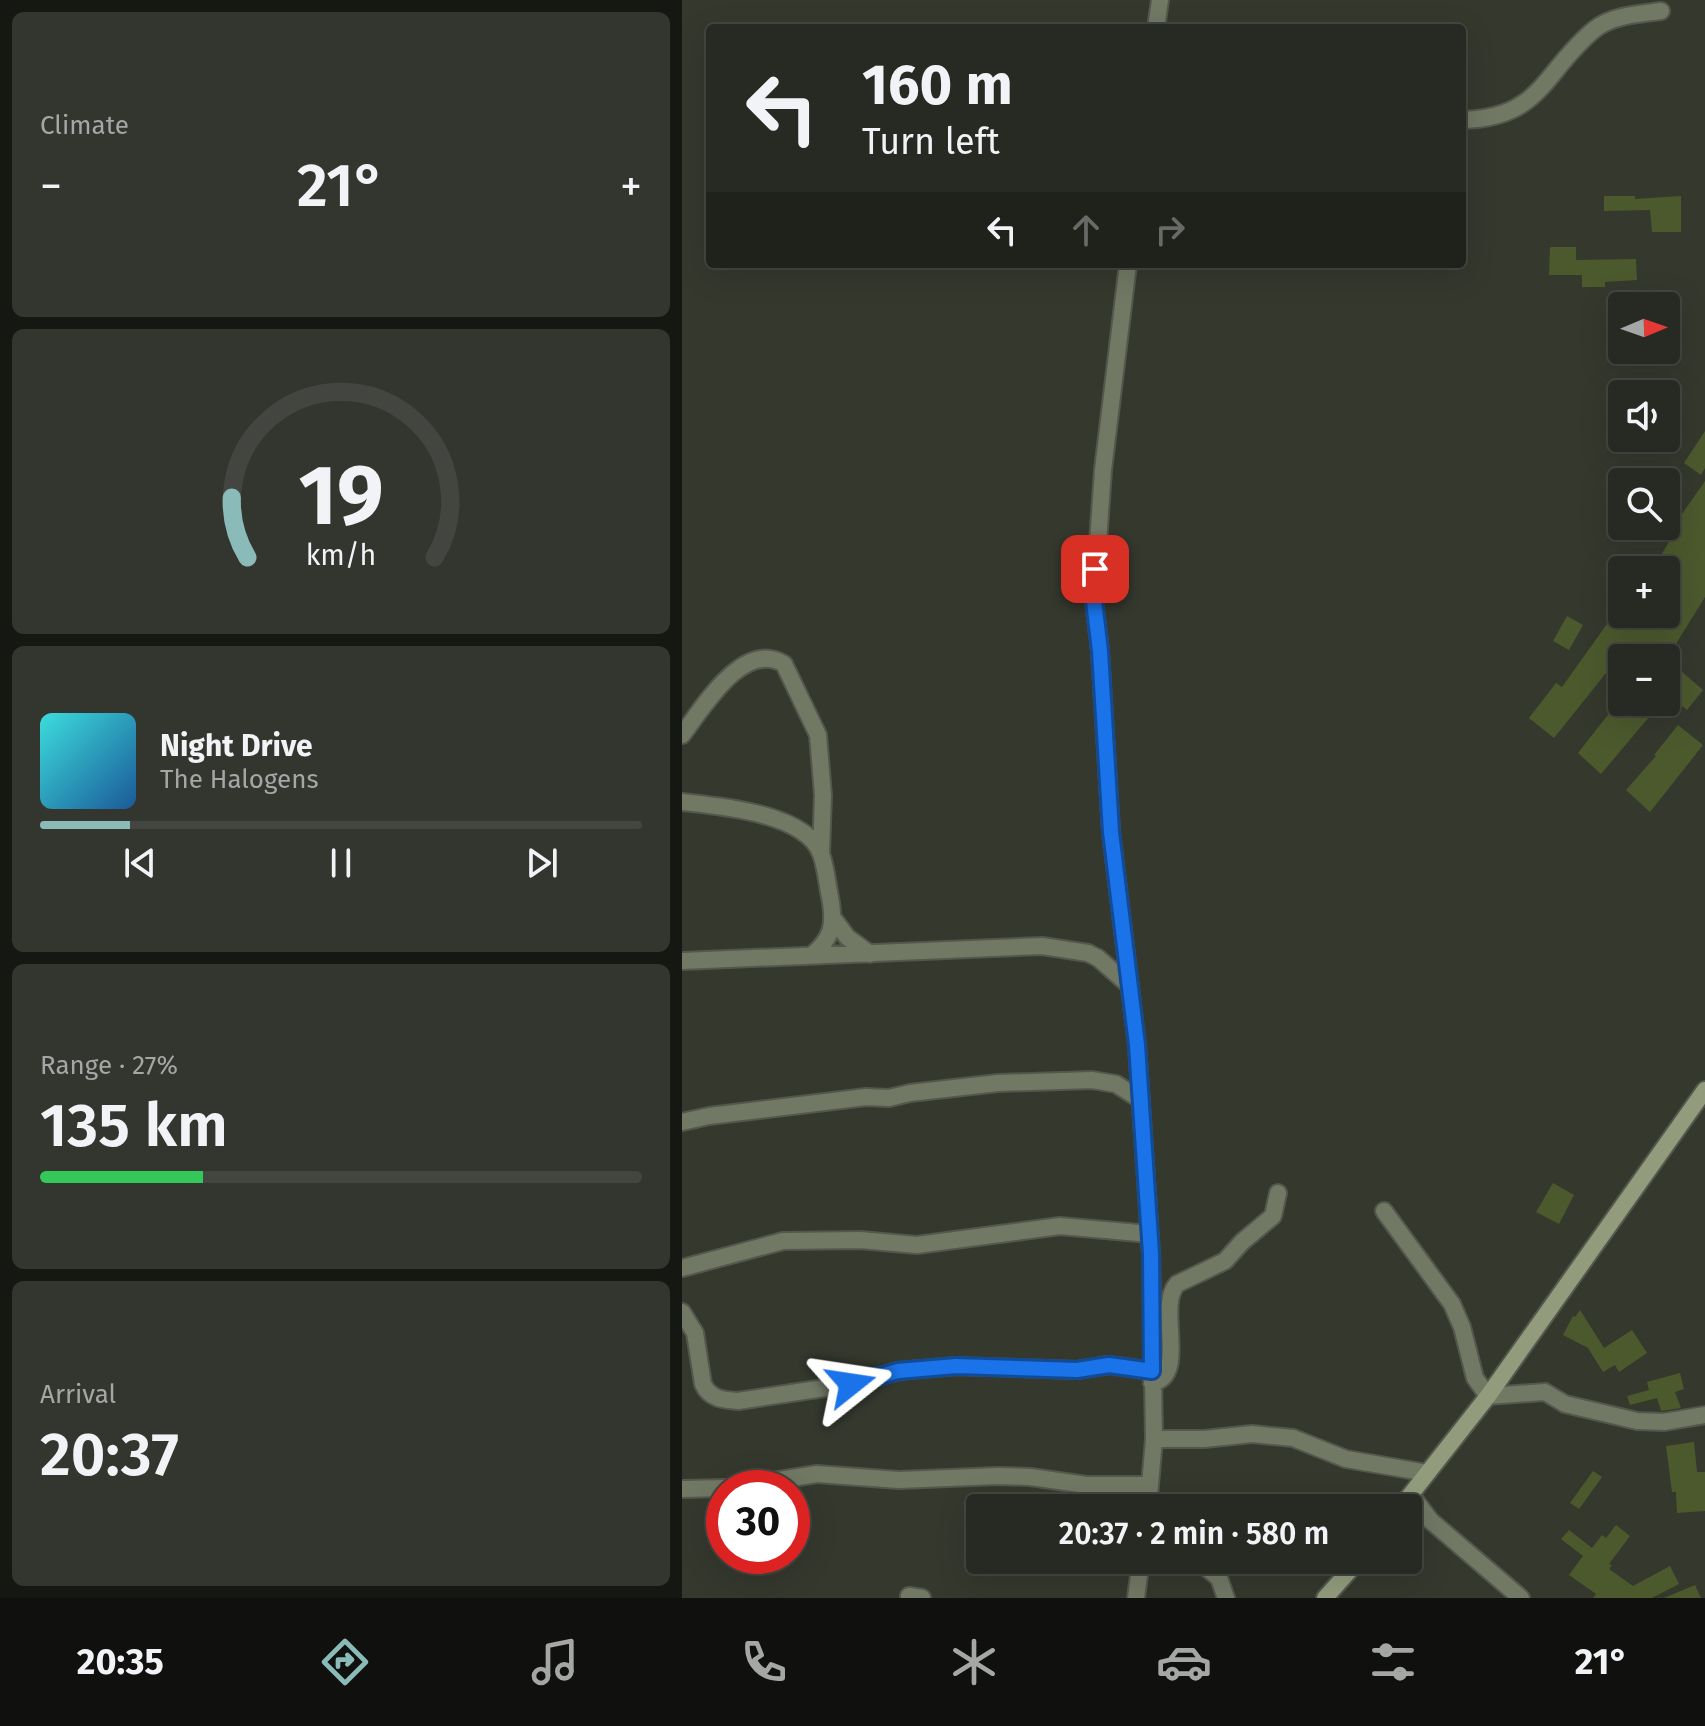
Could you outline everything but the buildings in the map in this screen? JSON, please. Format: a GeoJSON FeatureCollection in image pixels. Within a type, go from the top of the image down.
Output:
{"type":"FeatureCollection","features":[{"type":"Feature","properties":{"kind":"main road"},"geometry":{"type":"LineString","coordinates":[[1410,1494],[1488,1396],[1705,1090]]}},
{"type":"Feature","properties":{"kind":"main road"},"geometry":{"type":"LineString","coordinates":[[1325,1598],[1346,1574]]}},
{"type":"Feature","properties":{"kind":"street"},"geometry":{"type":"LineString","coordinates":[[1157,24],[1160,0]]}},
{"type":"Feature","properties":{"kind":"street"},"geometry":{"type":"LineString","coordinates":[[1466,119],[1503,114],[1533,98],[1601,25],[1632,15],[1661,11]]}},
{"type":"Feature","properties":{"kind":"street"},"geometry":{"type":"LineString","coordinates":[[1128,268],[1103,470],[1094,601],[1111,832],[1130,986],[1150,1234],[1154,1439],[1149,1494]]}},
{"type":"Feature","properties":{"kind":"street"},"geometry":{"type":"LineString","coordinates":[[682,735],[719,686],[742,665],[752,660],[775,658],[784,664],[818,735],[823,795],[821,854],[833,918],[828,942],[811,956]]}},
{"type":"Feature","properties":{"kind":"street"},"geometry":{"type":"LineString","coordinates":[[682,802],[743,811],[788,824],[811,838],[821,854]]}},
{"type":"Feature","properties":{"kind":"street"},"geometry":{"type":"LineString","coordinates":[[833,918],[847,937],[870,954]]}},
{"type":"Feature","properties":{"kind":"street"},"geometry":{"type":"LineString","coordinates":[[682,961],[1042,946],[1088,953],[1130,986]]}},
{"type":"Feature","properties":{"kind":"street"},"geometry":{"type":"LineString","coordinates":[[682,1122],[709,1116],[866,1097],[889,1098],[998,1083],[1106,1080],[1141,1100]]}},
{"type":"Feature","properties":{"kind":"street"},"geometry":{"type":"LineString","coordinates":[[682,1312],[695,1333],[703,1384],[706,1390],[722,1400],[738,1401],[851,1384],[898,1371],[956,1366],[1065,1370],[1109,1365],[1152,1377],[1163,1376],[1171,1359],[1168,1313],[1172,1290],[1177,1284],[1225,1261],[1242,1242],[1265,1225],[1277,1208],[1278,1193]]}},
{"type":"Feature","properties":{"kind":"street"},"geometry":{"type":"LineString","coordinates":[[1384,1211],[1452,1304],[1462,1327],[1475,1378],[1488,1396],[1545,1392],[1565,1404],[1637,1421],[1664,1422],[1705,1415]]}},
{"type":"Feature","properties":{"kind":"street"},"geometry":{"type":"LineString","coordinates":[[682,1268],[783,1241],[860,1240],[917,1245],[1060,1226],[1150,1234]]}},
{"type":"Feature","properties":{"kind":"street"},"geometry":{"type":"LineString","coordinates":[[1154,1439],[1204,1439],[1252,1434],[1293,1438],[1346,1459],[1427,1473]]}},
{"type":"Feature","properties":{"kind":"street"},"geometry":{"type":"LineString","coordinates":[[810,1475],[899,1480],[998,1476],[1087,1485],[1150,1485]]}},
{"type":"Feature","properties":{"kind":"street"},"geometry":{"type":"LineString","coordinates":[[682,1489],[706,1488]]}},
{"type":"Feature","properties":{"kind":"street"},"geometry":{"type":"LineString","coordinates":[[1422,1514],[1521,1598]]}},
{"type":"Feature","properties":{"kind":"street"},"geometry":{"type":"LineString","coordinates":[[1136,1598],[1139,1574]]}},
{"type":"Feature","properties":{"kind":"street"},"geometry":{"type":"LineString","coordinates":[[1214,1574],[1219,1578],[1226,1598]]}},
{"type":"Feature","properties":{"kind":"route"},"geometry":{"type":"LineString","coordinates":[[851,1384],[898,1371],[956,1366],[1077,1370],[1109,1365],[1152,1371],[1151,1254],[1137,1045],[1111,832],[1094,601],[1095,569]]}}]}
